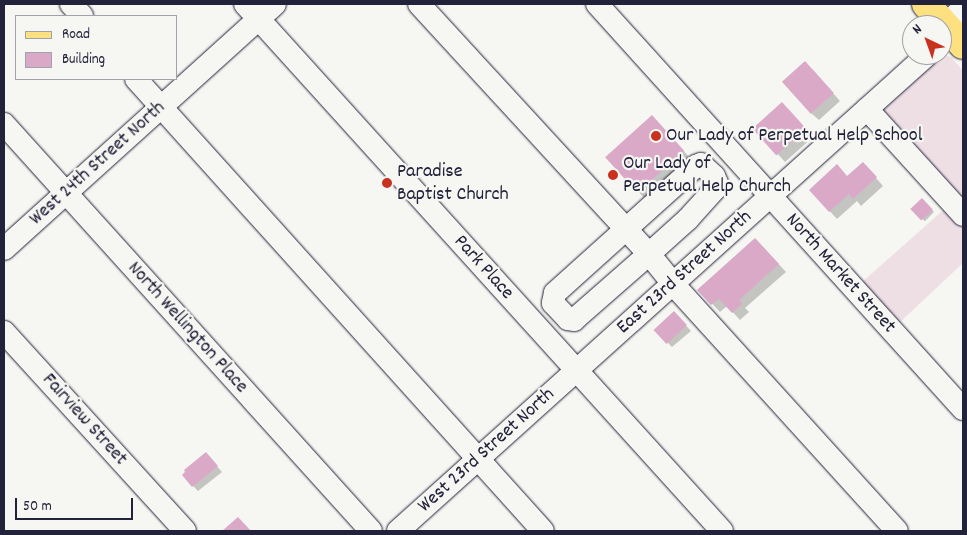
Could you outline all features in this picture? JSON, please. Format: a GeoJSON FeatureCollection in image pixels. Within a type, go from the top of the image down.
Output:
{"type":"FeatureCollection","features":[{"type":"Feature","properties":{"kind":"main road"},"geometry":{"type":"LineString","coordinates":[[926,4],[953,30]]}},
{"type":"Feature","properties":{"kind":"street"},"geometry":{"type":"LineString","coordinates":[[71,4],[81,15]]}},
{"type":"Feature","properties":{"kind":"street"},"geometry":{"type":"LineString","coordinates":[[419,4],[649,254],[673,284],[897,531]]}},
{"type":"Feature","properties":{"kind":"street","name":"North Market Street"},"geometry":{"type":"LineString","coordinates":[[597,4],[963,409]]}},
{"type":"Feature","properties":{"kind":"street","name":"West 24th Street North"},"geometry":{"type":"LineString","coordinates":[[4,249],[160,107],[259,9]]}},
{"type":"Feature","properties":{"kind":"street","name":"Park Place"},"geometry":{"type":"LineString","coordinates":[[259,9],[576,370],[722,531]]}},
{"type":"Feature","properties":{"kind":"street","name":"East 23rd Street North"},"geometry":{"type":"LineString","coordinates":[[576,370],[916,65]]}},
{"type":"Feature","properties":{"kind":"street"},"geometry":{"type":"LineString","coordinates":[[137,80],[543,531]]}},
{"type":"Feature","properties":{"kind":"street"},"geometry":{"type":"LineString","coordinates":[[867,109],[963,215]]}},
{"type":"Feature","properties":{"kind":"street","name":"North Wellington Place"},"geometry":{"type":"LineString","coordinates":[[4,124],[371,531]]}},
{"type":"Feature","properties":{"kind":"street"},"geometry":{"type":"LineString","coordinates":[[709,171],[729,152]]}},
{"type":"Feature","properties":{"kind":"street"},"geometry":{"type":"LineString","coordinates":[[704,165],[709,171],[717,183],[715,189],[688,219],[574,320],[568,319],[553,303],[555,293],[696,166],[704,165]]}},
{"type":"Feature","properties":{"kind":"street","name":"Fairview Street"},"geometry":{"type":"LineString","coordinates":[[4,332],[185,531]]}},
{"type":"Feature","properties":{"kind":"street","name":"West 23rd Street North"},"geometry":{"type":"LineString","coordinates":[[398,531],[576,370]]}},
{"type":"Feature","properties":{"kind":"shaded area"},"geometry":{"type":"Polygon","coordinates":[[[952,58],[963,71],[963,263],[898,324],[861,283],[948,206],[870,117],[925,65],[952,65],[952,58]]]}},
{"type":"Feature","properties":{"kind":"building"},"geometry":{"type":"Polygon","coordinates":[[[805,61],[834,93],[811,114],[782,82],[805,61]]]}},
{"type":"Feature","properties":{"kind":"building"},"geometry":{"type":"Polygon","coordinates":[[[782,102],[806,129],[776,156],[752,129],[782,102]]]}},
{"type":"Feature","properties":{"kind":"building"},"geometry":{"type":"Polygon","coordinates":[[[652,115],[684,151],[637,193],[605,157],[652,115]]]}},
{"type":"Feature","properties":{"kind":"building"},"geometry":{"type":"Polygon","coordinates":[[[863,162],[877,177],[853,199],[849,194],[829,212],[809,190],[837,164],[847,176],[863,162]]]}},
{"type":"Feature","properties":{"kind":"building"},"geometry":{"type":"Polygon","coordinates":[[[922,198],[933,210],[921,221],[910,209],[922,198]]]}},
{"type":"Feature","properties":{"kind":"building"},"geometry":{"type":"Polygon","coordinates":[[[755,238],[779,264],[739,300],[742,304],[732,313],[719,299],[711,305],[697,290],[755,238]]]}},
{"type":"Feature","properties":{"kind":"building"},"geometry":{"type":"Polygon","coordinates":[[[674,311],[687,325],[666,344],[654,330],[674,311]]]}},
{"type":"Feature","properties":{"kind":"building"},"geometry":{"type":"Polygon","coordinates":[[[206,452],[218,466],[192,487],[182,475],[185,472],[184,470],[206,452]]]}},
{"type":"Feature","properties":{"kind":"building"},"geometry":{"type":"Polygon","coordinates":[[[238,517],[251,531],[222,531],[238,517]]]}},
{"type":"Feature","properties":{"kind":"place","name":"Our Lady of Perpetual Help School"},"geometry":{"type":"Point","coordinates":[656,136]}},
{"type":"Feature","properties":{"kind":"place","name":"Our Lady of Perpetual Help Church"},"geometry":{"type":"Point","coordinates":[613,175]}},
{"type":"Feature","properties":{"kind":"place","name":"Paradise Baptist Church"},"geometry":{"type":"Point","coordinates":[387,183]}}]}
